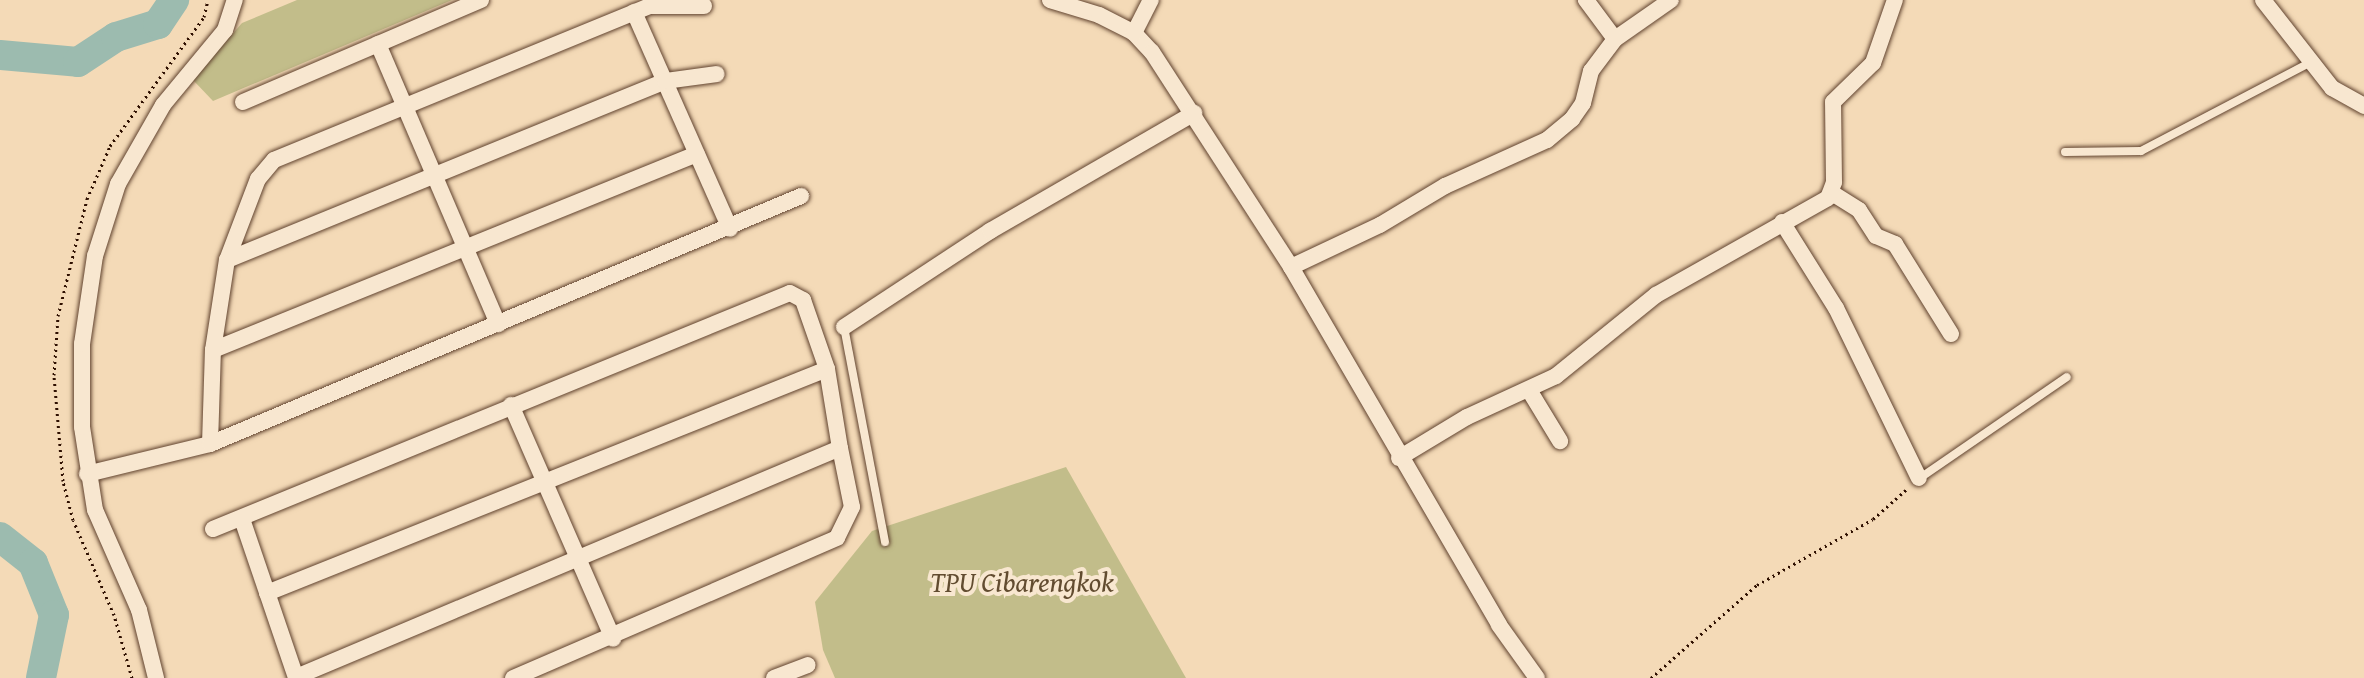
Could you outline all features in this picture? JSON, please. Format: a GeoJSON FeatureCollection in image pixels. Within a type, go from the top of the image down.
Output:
{"type":"FeatureCollection","features":[{"type":"Feature","properties":{"kind":"street"},"geometry":{"type":"LineString","coordinates":[[156,678],[139,610],[95,510],[87,474],[82,344],[95,256],[107,214],[134,151],[163,105],[225,30],[235,0]]}},
{"type":"Feature","properties":{"kind":"street"},"geometry":{"type":"LineString","coordinates":[[243,102],[481,0]]}},
{"type":"Feature","properties":{"kind":"street"},"geometry":{"type":"LineString","coordinates":[[1050,0],[1099,15],[1134,33],[1194,113],[1291,267],[1399,458],[1499,625],[1537,678]]}},
{"type":"Feature","properties":{"kind":"street"},"geometry":{"type":"LineString","coordinates":[[1134,33],[1151,0]]}},
{"type":"Feature","properties":{"kind":"street"},"geometry":{"type":"LineString","coordinates":[[1586,0],[1615,39]]}},
{"type":"Feature","properties":{"kind":"street"},"geometry":{"type":"LineString","coordinates":[[1291,267],[1380,225],[1445,186],[1547,140],[1579,111],[1591,71],[1615,39],[1671,0]]}},
{"type":"Feature","properties":{"kind":"street"},"geometry":{"type":"LineString","coordinates":[[1832,193],[1833,102],[1866,74],[1895,0]]}},
{"type":"Feature","properties":{"kind":"street"},"geometry":{"type":"LineString","coordinates":[[2263,0],[2340,96],[2364,106]]}},
{"type":"Feature","properties":{"kind":"street"},"geometry":{"type":"LineString","coordinates":[[210,444],[213,350],[227,260],[258,179],[274,160],[634,12],[663,4],[704,6]]}},
{"type":"Feature","properties":{"kind":"street"},"geometry":{"type":"LineString","coordinates":[[634,12],[730,229]]}},
{"type":"Feature","properties":{"kind":"street"},"geometry":{"type":"LineString","coordinates":[[378,44],[498,324]]}},
{"type":"Feature","properties":{"kind":"street"},"geometry":{"type":"LineString","coordinates":[[227,260],[665,81],[717,74]]}},
{"type":"Feature","properties":{"kind":"street"},"geometry":{"type":"LineString","coordinates":[[844,327],[990,231],[1194,113]]}},
{"type":"Feature","properties":{"kind":"street"},"geometry":{"type":"LineString","coordinates":[[213,350],[697,154]]}},
{"type":"Feature","properties":{"kind":"street"},"geometry":{"type":"LineString","coordinates":[[1399,458],[1467,417],[1556,376],[1656,295],[1832,193]]}},
{"type":"Feature","properties":{"kind":"street"},"geometry":{"type":"LineString","coordinates":[[1832,193],[1859,210],[1876,236],[1895,244],[1951,334]]}},
{"type":"Feature","properties":{"kind":"street"},"geometry":{"type":"LineString","coordinates":[[87,474],[210,444],[730,229],[801,196]]}},
{"type":"Feature","properties":{"kind":"street"},"geometry":{"type":"LineString","coordinates":[[1782,222],[1836,308],[1919,478]]}},
{"type":"Feature","properties":{"kind":"street"},"geometry":{"type":"LineString","coordinates":[[213,529],[790,293],[803,300],[827,369],[852,507],[837,538],[613,639],[513,678]]}},
{"type":"Feature","properties":{"kind":"street"},"geometry":{"type":"LineString","coordinates":[[267,593],[827,369]]}},
{"type":"Feature","properties":{"kind":"street"},"geometry":{"type":"LineString","coordinates":[[1529,390],[1560,441]]}},
{"type":"Feature","properties":{"kind":"street"},"geometry":{"type":"LineString","coordinates":[[511,405],[613,639]]}},
{"type":"Feature","properties":{"kind":"street"},"geometry":{"type":"LineString","coordinates":[[242,519],[296,678],[575,555],[840,448]]}},
{"type":"Feature","properties":{"kind":"street"},"geometry":{"type":"LineString","coordinates":[[782,677],[808,665]]}},
{"type":"Feature","properties":{"kind":"lane"},"geometry":{"type":"LineString","coordinates":[[2065,152],[2141,151],[2312,62]]}},
{"type":"Feature","properties":{"kind":"lane"},"geometry":{"type":"LineString","coordinates":[[844,327],[885,542]]}},
{"type":"Feature","properties":{"kind":"lane"},"geometry":{"type":"LineString","coordinates":[[1919,478],[2067,377]]}},
{"type":"Feature","properties":{"kind":"path"},"geometry":{"type":"LineString","coordinates":[[1651,678],[1757,585],[1873,519],[1919,478]]}},
{"type":"Feature","properties":{"kind":"green space"},"geometry":{"type":"Polygon","coordinates":[[[297,0],[452,0],[213,101],[193,80],[242,23],[297,0]]]}},
{"type":"Feature","properties":{"kind":"green space","name":"TPU Cibarengkok"},"geometry":{"type":"Polygon","coordinates":[[[1066,467],[1186,678],[835,678],[823,650],[815,602],[872,531],[1066,467]]]}},
{"type":"Feature","properties":{"kind":"waterway"},"geometry":{"type":"LineString","coordinates":[[0,55],[78,62],[116,37],[158,24],[174,0]]}},
{"type":"Feature","properties":{"kind":"waterway"},"geometry":{"type":"LineString","coordinates":[[0,537],[33,563],[54,615],[41,678]]}}]}
